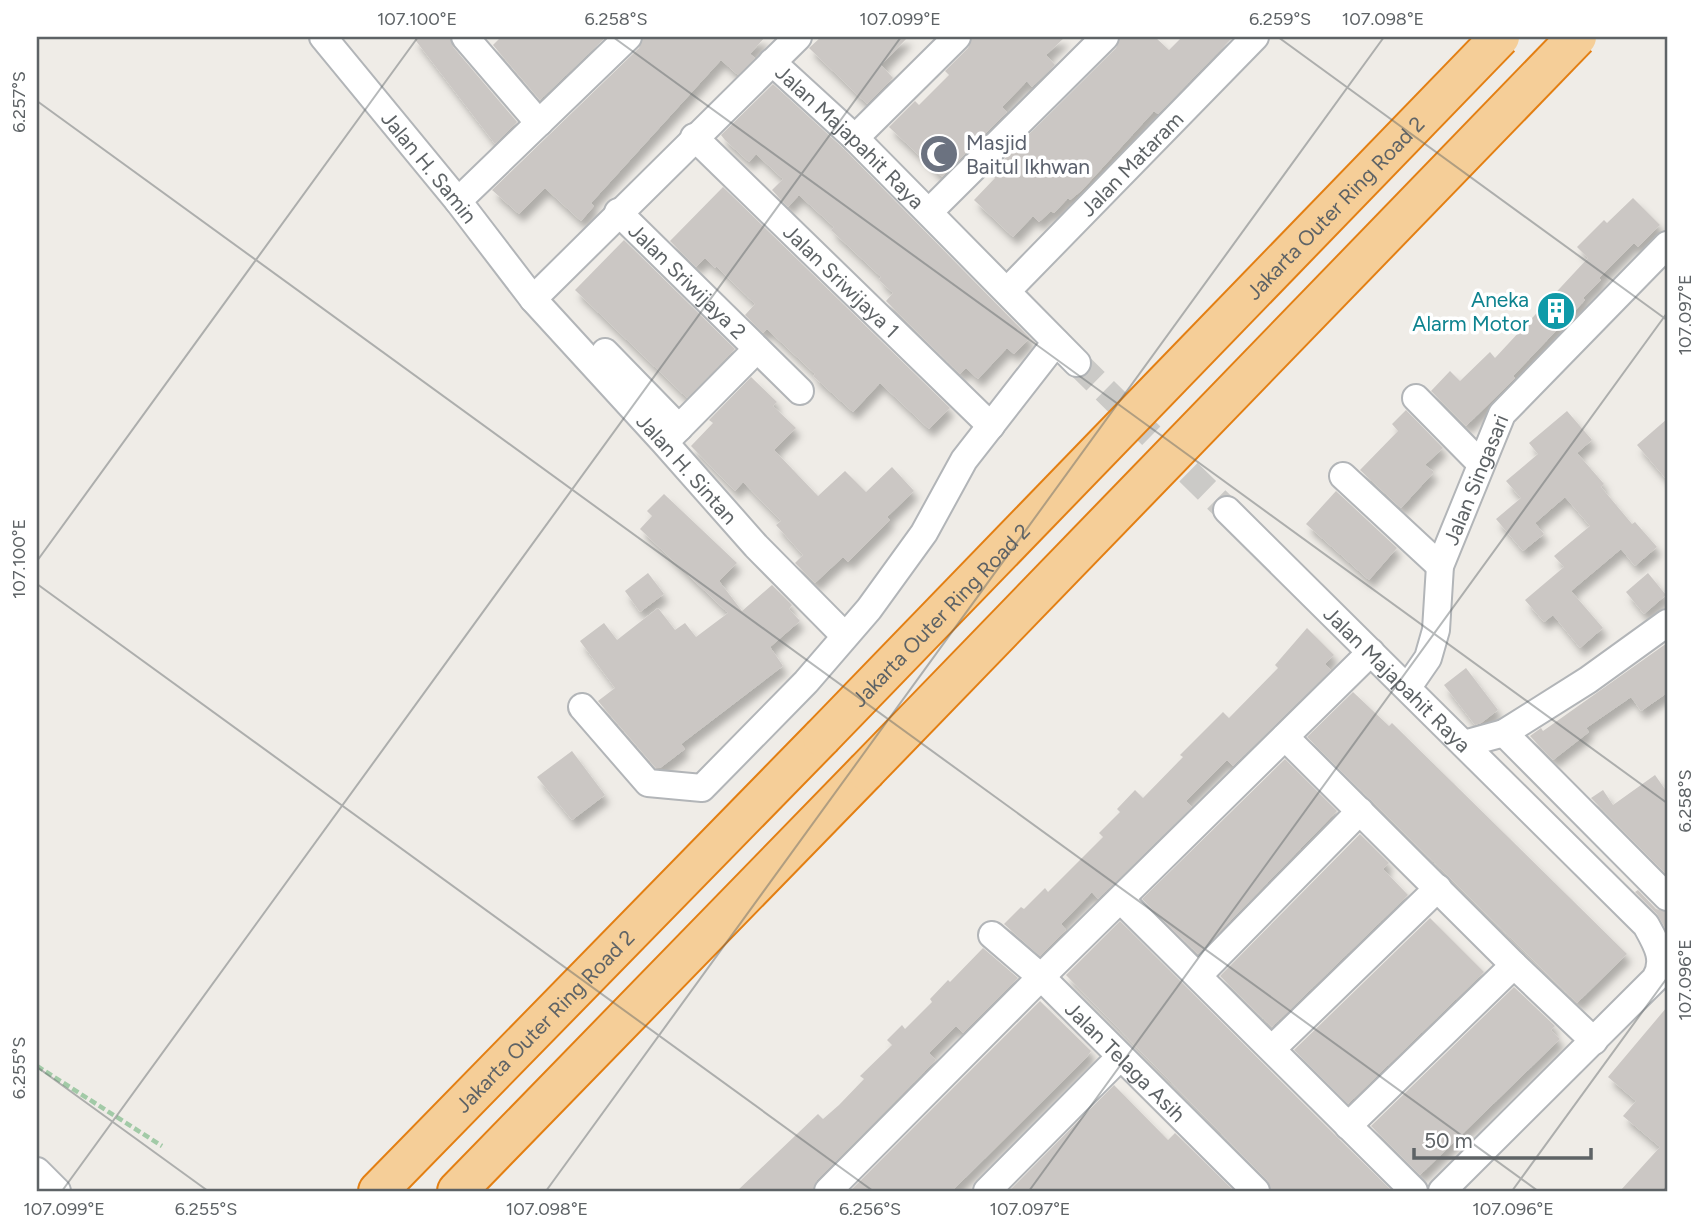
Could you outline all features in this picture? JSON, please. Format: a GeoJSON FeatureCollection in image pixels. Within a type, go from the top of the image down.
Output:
{"type":"FeatureCollection","features":[{"type":"Feature","properties":{"kind":"highway","name":"Jakarta Outer Ring Road 2"},"geometry":{"type":"LineString","coordinates":[[378,1191],[1500,37]]}},
{"type":"Feature","properties":{"kind":"highway"},"geometry":{"type":"LineString","coordinates":[[457,1191],[1577,37]]}},
{"type":"Feature","properties":{"kind":"street","name":"Jalan H. Samin"},"geometry":{"type":"LineString","coordinates":[[323,37],[538,294],[672,435]]}},
{"type":"Feature","properties":{"kind":"street"},"geometry":{"type":"LineString","coordinates":[[458,201],[628,37]]}},
{"type":"Feature","properties":{"kind":"street"},"geometry":{"type":"LineString","coordinates":[[772,62],[798,37]]}},
{"type":"Feature","properties":{"kind":"street"},"geometry":{"type":"LineString","coordinates":[[855,138],[957,37]]}},
{"type":"Feature","properties":{"kind":"street"},"geometry":{"type":"LineString","coordinates":[[929,212],[1105,37]]}},
{"type":"Feature","properties":{"kind":"street","name":"Jalan Mataram"},"geometry":{"type":"LineString","coordinates":[[1007,291],[1255,37]]}},
{"type":"Feature","properties":{"kind":"street"},"geometry":{"type":"LineString","coordinates":[[469,38],[539,123]]}},
{"type":"Feature","properties":{"kind":"street","name":"Jalan Majapahit Raya"},"geometry":{"type":"LineString","coordinates":[[538,294],[772,62],[855,138],[1077,363]]}},
{"type":"Feature","properties":{"kind":"street","name":"Jalan Sriwijaya 1"},"geometry":{"type":"LineString","coordinates":[[694,137],[991,426]]}},
{"type":"Feature","properties":{"kind":"street","name":"Jalan Sriwijaya 2"},"geometry":{"type":"LineString","coordinates":[[618,212],[800,391]]}},
{"type":"Feature","properties":{"kind":"street","name":"Jalan Singasari"},"geometry":{"type":"LineString","coordinates":[[1408,687],[1428,658],[1436,630],[1440,566],[1502,414],[1667,245]]}},
{"type":"Feature","properties":{"kind":"street"},"geometry":{"type":"LineString","coordinates":[[582,707],[648,783],[702,788],[806,682],[869,609],[924,533],[964,460],[1056,342]]}},
{"type":"Feature","properties":{"kind":"street","name":"Jalan Sriwijaya 2"},"geometry":{"type":"LineString","coordinates":[[672,435],[757,349]]}},
{"type":"Feature","properties":{"kind":"street"},"geometry":{"type":"LineString","coordinates":[[1416,398],[1481,464]]}},
{"type":"Feature","properties":{"kind":"street","name":"Jalan H. Sintan"},"geometry":{"type":"LineString","coordinates":[[672,435],[756,546],[845,636]]}},
{"type":"Feature","properties":{"kind":"street"},"geometry":{"type":"LineString","coordinates":[[1343,476],[1440,566]]}},
{"type":"Feature","properties":{"kind":"street","name":"Jalan Majapahit Raya"},"geometry":{"type":"LineString","coordinates":[[1227,510],[1464,744],[1504,733],[1667,897]]}},
{"type":"Feature","properties":{"kind":"street"},"geometry":{"type":"LineString","coordinates":[[1504,733],[1588,680],[1667,623]]}},
{"type":"Feature","properties":{"kind":"street"},"geometry":{"type":"LineString","coordinates":[[828,1191],[1371,652]]}},
{"type":"Feature","properties":{"kind":"street"},"geometry":{"type":"LineString","coordinates":[[1285,737],[1594,1041]]}},
{"type":"Feature","properties":{"kind":"street"},"geometry":{"type":"LineString","coordinates":[[1442,1191],[1594,1041],[1660,971],[1660,949],[1646,925],[1464,744]]}},
{"type":"Feature","properties":{"kind":"street"},"geometry":{"type":"LineString","coordinates":[[1199,975],[1360,811]]}},
{"type":"Feature","properties":{"kind":"street"},"geometry":{"type":"LineString","coordinates":[[1273,1048],[1438,888]]}},
{"type":"Feature","properties":{"kind":"street"},"geometry":{"type":"LineString","coordinates":[[1121,900],[1273,1048],[1414,1191]]}},
{"type":"Feature","properties":{"kind":"street","name":"Jalan Telaga Asih"},"geometry":{"type":"LineString","coordinates":[[992,935],[1041,977],[1256,1191]]}},
{"type":"Feature","properties":{"kind":"street"},"geometry":{"type":"LineString","coordinates":[[1348,1126],[1514,965]]}},
{"type":"Feature","properties":{"kind":"street"},"geometry":{"type":"LineString","coordinates":[[987,1191],[1119,1057]]}},
{"type":"Feature","properties":{"kind":"street"},"geometry":{"type":"LineString","coordinates":[[37,1171],[57,1191]]}},
{"type":"Feature","properties":{"kind":"path"},"geometry":{"type":"LineString","coordinates":[[37,1066],[162,1146]]}},
{"type":"Feature","properties":{"kind":"building"},"geometry":{"type":"Polygon","coordinates":[[[413,37],[450,37],[453,47],[517,122],[495,144],[413,37]]]}},
{"type":"Feature","properties":{"kind":"building"},"geometry":{"type":"Polygon","coordinates":[[[501,37],[606,37],[540,100],[493,45],[501,37]]]}},
{"type":"Feature","properties":{"kind":"building"},"geometry":{"type":"Polygon","coordinates":[[[643,37],[765,37],[750,54],[755,58],[738,75],[721,60],[591,203],[594,206],[581,221],[545,188],[519,214],[492,190],[639,48],[643,37]]]}},
{"type":"Feature","properties":{"kind":"building"},"geometry":{"type":"Polygon","coordinates":[[[821,37],[908,37],[881,65],[893,78],[867,104],[809,48],[821,37]]]}},
{"type":"Feature","properties":{"kind":"building"},"geometry":{"type":"Polygon","coordinates":[[[972,37],[1065,37],[1046,55],[1055,65],[1032,87],[1027,81],[1002,107],[1007,112],[942,177],[889,127],[915,101],[919,105],[949,75],[945,71],[968,48],[972,37]]]}},
{"type":"Feature","properties":{"kind":"building"},"geometry":{"type":"Polygon","coordinates":[[[1120,37],[1155,37],[1169,50],[1182,37],[1233,37],[1158,114],[1154,111],[1082,190],[1039,222],[1033,216],[1013,237],[974,200],[995,178],[990,173],[1116,48],[1120,37]]]}},
{"type":"Feature","properties":{"kind":"building"},"geometry":{"type":"Polygon","coordinates":[[[773,84],[844,149],[1030,338],[1014,354],[1007,348],[978,379],[966,368],[960,374],[886,301],[893,293],[879,280],[881,277],[831,230],[834,227],[799,195],[788,207],[772,190],[783,179],[756,154],[749,162],[725,140],[721,135],[773,84]]]}},
{"type":"Feature","properties":{"kind":"building"},"geometry":{"type":"Polygon","coordinates":[[[723,187],[950,408],[929,429],[880,383],[853,412],[767,329],[763,333],[745,315],[755,304],[716,266],[715,268],[705,258],[696,267],[670,241],[723,187]]]}},
{"type":"Feature","properties":{"kind":"building"},"geometry":{"type":"Polygon","coordinates":[[[1633,198],[1660,225],[1638,247],[1634,243],[1599,278],[1601,280],[1583,298],[1585,300],[1513,376],[1515,378],[1466,426],[1431,391],[1450,371],[1460,381],[1490,352],[1495,358],[1588,258],[1577,247],[1604,220],[1607,223],[1633,198]]]}},
{"type":"Feature","properties":{"kind":"building"},"geometry":{"type":"Polygon","coordinates":[[[624,240],[735,349],[687,398],[575,290],[624,240]]]}},
{"type":"Feature","properties":{"kind":"building"},"geometry":{"type":"Polygon","coordinates":[[[751,377],[777,402],[773,406],[796,428],[774,450],[818,496],[845,471],[866,492],[892,467],[914,491],[887,517],[890,520],[848,562],[843,557],[815,583],[795,563],[803,555],[776,525],[781,521],[743,482],[735,491],[691,446],[713,423],[709,420],[751,377]]]}},
{"type":"Feature","properties":{"kind":"building"},"geometry":{"type":"Polygon","coordinates":[[[1406,410],[1443,448],[1425,465],[1434,472],[1401,508],[1360,470],[1398,431],[1392,424],[1406,410]]]}},
{"type":"Feature","properties":{"kind":"building"},"geometry":{"type":"Polygon","coordinates":[[[1567,411],[1592,440],[1577,453],[1604,484],[1601,487],[1632,524],[1635,522],[1657,547],[1635,566],[1621,549],[1571,591],[1603,628],[1580,648],[1553,615],[1544,622],[1525,600],[1564,567],[1554,556],[1590,526],[1565,497],[1535,523],[1544,534],[1523,551],[1496,519],[1521,498],[1506,481],[1538,454],[1529,443],[1567,411]]]}},
{"type":"Feature","properties":{"kind":"building"},"geometry":{"type":"Polygon","coordinates":[[[1667,419],[1667,480],[1637,445],[1667,419]]]}},
{"type":"Feature","properties":{"kind":"building"},"geometry":{"type":"Polygon","coordinates":[[[1336,491],[1397,548],[1369,580],[1306,524],[1336,491]]]}},
{"type":"Feature","properties":{"kind":"building"},"geometry":{"type":"Polygon","coordinates":[[[664,494],[737,563],[719,581],[742,611],[772,585],[792,605],[789,609],[800,621],[770,647],[783,666],[681,744],[685,749],[660,768],[656,768],[598,701],[615,688],[580,641],[604,623],[617,640],[658,608],[675,630],[685,623],[696,637],[728,613],[640,529],[652,516],[647,511],[664,494]]]}},
{"type":"Feature","properties":{"kind":"building"},"geometry":{"type":"Polygon","coordinates":[[[648,573],[664,594],[640,612],[625,591],[648,573]]]}},
{"type":"Feature","properties":{"kind":"building"},"geometry":{"type":"Polygon","coordinates":[[[1648,573],[1666,595],[1644,614],[1626,592],[1648,573]]]}},
{"type":"Feature","properties":{"kind":"building"},"geometry":{"type":"Polygon","coordinates":[[[1307,628],[1334,655],[1325,664],[1331,670],[1233,766],[1227,760],[1186,801],[1192,807],[1098,899],[1092,892],[1061,924],[1066,930],[1040,956],[1004,924],[1045,888],[1048,892],[1103,837],[1099,833],[1120,812],[1117,809],[1135,790],[1143,798],[1183,757],[1180,755],[1223,712],[1229,718],[1278,668],[1275,665],[1307,628]]]}},
{"type":"Feature","properties":{"kind":"building"},"geometry":{"type":"Polygon","coordinates":[[[1667,643],[1667,693],[1641,711],[1631,697],[1586,728],[1589,732],[1553,760],[1530,736],[1541,728],[1543,731],[1667,643]]]}},
{"type":"Feature","properties":{"kind":"building"},"geometry":{"type":"Polygon","coordinates":[[[1466,668],[1498,710],[1475,725],[1444,685],[1466,668]]]}},
{"type":"Feature","properties":{"kind":"building"},"geometry":{"type":"Polygon","coordinates":[[[1353,692],[1389,726],[1392,723],[1627,954],[1577,1003],[1307,737],[1353,692]]]}},
{"type":"Feature","properties":{"kind":"building"},"geometry":{"type":"Polygon","coordinates":[[[572,751],[605,795],[572,820],[537,777],[572,751]]]}},
{"type":"Feature","properties":{"kind":"building"},"geometry":{"type":"Polygon","coordinates":[[[1285,759],[1337,811],[1198,954],[1142,899],[1285,759]]]}},
{"type":"Feature","properties":{"kind":"building"},"geometry":{"type":"Polygon","coordinates":[[[1655,775],[1667,792],[1667,875],[1591,798],[1603,790],[1613,805],[1655,775]]]}},
{"type":"Feature","properties":{"kind":"building"},"geometry":{"type":"Polygon","coordinates":[[[1360,834],[1389,863],[1383,869],[1408,895],[1272,1027],[1220,976],[1360,834]]]}},
{"type":"Feature","properties":{"kind":"building"},"geometry":{"type":"Polygon","coordinates":[[[1638,890],[1656,909],[1667,912],[1667,931],[1657,914],[1635,892],[1638,890]]]}},
{"type":"Feature","properties":{"kind":"building"},"geometry":{"type":"Polygon","coordinates":[[[1430,918],[1484,972],[1348,1104],[1294,1050],[1430,918]]]}},
{"type":"Feature","properties":{"kind":"building"},"geometry":{"type":"Polygon","coordinates":[[[1120,921],[1392,1191],[1271,1191],[1267,1180],[1066,975],[1120,921]]]}},
{"type":"Feature","properties":{"kind":"building"},"geometry":{"type":"Polygon","coordinates":[[[983,948],[1018,978],[963,1033],[956,1026],[929,1053],[936,1060],[817,1180],[813,1191],[737,1191],[818,1114],[823,1119],[839,1105],[864,1079],[860,1076],[892,1045],[887,1040],[902,1025],[905,1029],[932,1002],[930,999],[948,980],[950,982],[983,948]]]}},
{"type":"Feature","properties":{"kind":"building"},"geometry":{"type":"Polygon","coordinates":[[[1514,987],[1555,1026],[1551,1030],[1560,1039],[1420,1175],[1371,1126],[1514,987]]]}},
{"type":"Feature","properties":{"kind":"building"},"geometry":{"type":"Polygon","coordinates":[[[1040,1001],[1091,1051],[1086,1058],[952,1191],[850,1191],[1040,1001]]]}},
{"type":"Feature","properties":{"kind":"building"},"geometry":{"type":"Polygon","coordinates":[[[1667,1007],[1667,1184],[1661,1191],[1620,1191],[1660,1147],[1623,1116],[1636,1101],[1608,1077],[1667,1007]]]}},
{"type":"Feature","properties":{"kind":"building"},"geometry":{"type":"Polygon","coordinates":[[[1114,1085],[1168,1140],[1175,1133],[1234,1191],[1009,1191],[1114,1085]]]}},
{"type":"Feature","properties":{"kind":"tunnel"},"geometry":{"type":"LineString","coordinates":[[1077,363],[1227,510]]}},
{"type":"Feature","properties":{"kind":"place","name":"Masjid Baitul Ikhwan"},"geometry":{"type":"Point","coordinates":[939,154]}},
{"type":"Feature","properties":{"kind":"place","name":"Aneka Alarm Motor"},"geometry":{"type":"Point","coordinates":[1556,311]}}]}
